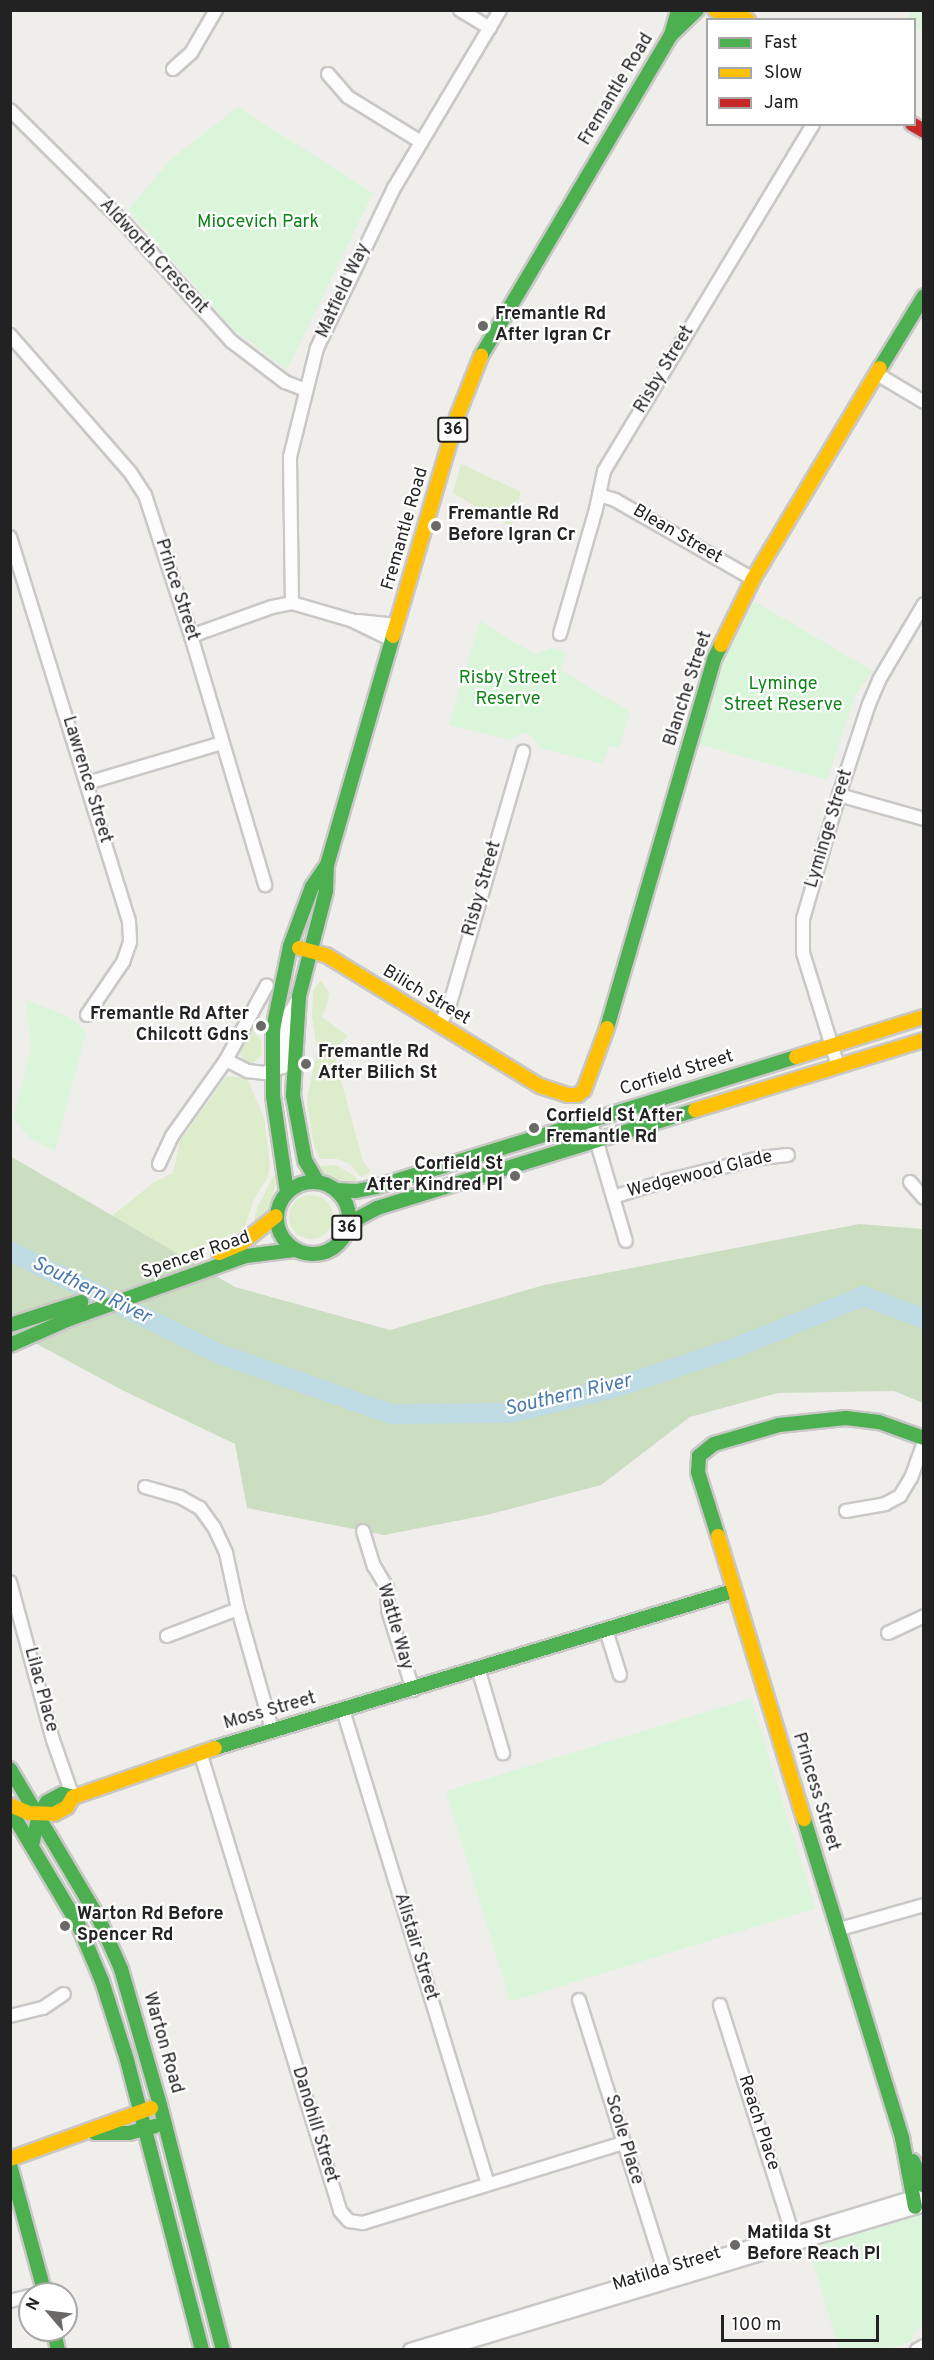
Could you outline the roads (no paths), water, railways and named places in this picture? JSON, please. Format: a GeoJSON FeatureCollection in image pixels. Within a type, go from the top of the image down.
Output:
{"type":"FeatureCollection","features":[{"type":"Feature","properties":{"kind":"main road","name":"Fremantle Road"},"geometry":{"type":"LineString","coordinates":[[317,1181],[303,1153],[293,1095],[299,996],[326,891],[327,865],[457,417],[483,350],[671,35],[678,10]]}},
{"type":"Feature","properties":{"kind":"main road","name":"Fremantle Road"},"geometry":{"type":"LineString","coordinates":[[671,35],[697,10]]}},
{"type":"Feature","properties":{"kind":"main road","name":"Blanche Street"},"geometry":{"type":"LineString","coordinates":[[540,1086],[546,1095],[568,1107],[578,1106],[590,1095],[597,1070],[596,1063],[715,657],[753,579],[924,296]]}},
{"type":"Feature","properties":{"kind":"main road","name":"Fremantle Road"},"geometry":{"type":"LineString","coordinates":[[287,1192],[272,1072],[277,998],[290,946],[312,887],[327,865]]}},
{"type":"Feature","properties":{"kind":"main road","name":"Bilich Street"},"geometry":{"type":"LineString","coordinates":[[290,946],[326,955],[540,1086]]}},
{"type":"Feature","properties":{"kind":"main road","name":"Corfield Street"},"geometry":{"type":"LineString","coordinates":[[336,1190],[356,1191],[376,1187],[924,1017]]}},
{"type":"Feature","properties":{"kind":"main road"},"geometry":{"type":"LineString","coordinates":[[349,1223],[377,1208],[924,1040]]}},
{"type":"Feature","properties":{"kind":"main road"},"geometry":{"type":"LineString","coordinates":[[287,1192],[306,1182],[317,1181]]}},
{"type":"Feature","properties":{"kind":"main road","name":"36"},"geometry":{"type":"LineString","coordinates":[[294,1250],[308,1254],[322,1254],[339,1242],[349,1223],[345,1199],[336,1190],[317,1181]]}},
{"type":"Feature","properties":{"kind":"main road","name":"36"},"geometry":{"type":"LineString","coordinates":[[276,1216],[287,1192]]}},
{"type":"Feature","properties":{"kind":"main road"},"geometry":{"type":"LineString","coordinates":[[276,1216],[281,1235],[294,1250]]}},
{"type":"Feature","properties":{"kind":"main road","name":"Spencer Road"},"geometry":{"type":"LineString","coordinates":[[155,1282],[242,1243],[276,1216]]}},
{"type":"Feature","properties":{"kind":"main road","name":"Spencer Road"},"geometry":{"type":"LineString","coordinates":[[10,1325],[64,1314],[155,1282],[246,1256],[294,1250]]}},
{"type":"Feature","properties":{"kind":"main road","name":"Spencer Road"},"geometry":{"type":"LineString","coordinates":[[10,1344],[64,1314]]}},
{"type":"Feature","properties":{"kind":"main road","name":"Princess Street"},"geometry":{"type":"LineString","coordinates":[[919,2201],[840,1929],[733,1591],[698,1472],[699,1456],[714,1444],[779,1425],[846,1418],[879,1422],[924,1440]]}},
{"type":"Feature","properties":{"kind":"main road","name":"Moss Street"},"geometry":{"type":"LineString","coordinates":[[39,1814],[54,1814],[67,1808],[73,1797],[200,1752],[733,1591]]}},
{"type":"Feature","properties":{"kind":"main road","name":"Warton Road"},"geometry":{"type":"LineString","coordinates":[[10,1769],[39,1814],[98,1917],[121,1969],[133,2003],[223,2349]]}},
{"type":"Feature","properties":{"kind":"main road"},"geometry":{"type":"LineString","coordinates":[[10,1805],[29,1813],[39,1814],[32,1845]]}},
{"type":"Feature","properties":{"kind":"main road"},"geometry":{"type":"LineString","coordinates":[[10,1810],[78,1924],[117,2023],[202,2349]]}},
{"type":"Feature","properties":{"kind":"main road"},"geometry":{"type":"LineString","coordinates":[[10,2159],[160,2105]]}},
{"type":"Feature","properties":{"kind":"main road"},"geometry":{"type":"LineString","coordinates":[[85,2133],[129,2133],[165,2123]]}},
{"type":"Feature","properties":{"kind":"main road","name":"Princess Street"},"geometry":{"type":"LineString","coordinates":[[902,2138],[924,2186]]}},
{"type":"Feature","properties":{"kind":"main road"},"geometry":{"type":"LineString","coordinates":[[10,2165],[39,2282]]}},
{"type":"Feature","properties":{"kind":"street"},"geometry":{"type":"LineString","coordinates":[[173,69],[191,53],[216,10]]}},
{"type":"Feature","properties":{"kind":"street"},"geometry":{"type":"LineString","coordinates":[[460,10],[490,28]]}},
{"type":"Feature","properties":{"kind":"street","name":"Matfield Way"},"geometry":{"type":"LineString","coordinates":[[292,603],[290,457],[306,390],[322,337],[379,218],[421,142],[500,10]]}},
{"type":"Feature","properties":{"kind":"street"},"geometry":{"type":"LineString","coordinates":[[328,74],[348,97],[421,142]]}},
{"type":"Feature","properties":{"kind":"street","name":"Aldworth Crescent"},"geometry":{"type":"LineString","coordinates":[[10,110],[125,224],[231,341],[285,382],[306,390]]}},
{"type":"Feature","properties":{"kind":"street","name":"Risby Street"},"geometry":{"type":"LineString","coordinates":[[560,634],[604,471],[812,126]]}},
{"type":"Feature","properties":{"kind":"street","name":"Prince Street"},"geometry":{"type":"LineString","coordinates":[[10,335],[130,472],[144,495],[191,636],[265,885]]}},
{"type":"Feature","properties":{"kind":"street"},"geometry":{"type":"LineString","coordinates":[[877,374],[924,402]]}},
{"type":"Feature","properties":{"kind":"street","name":"Blean Street"},"geometry":{"type":"LineString","coordinates":[[599,495],[615,500],[753,579]]}},
{"type":"Feature","properties":{"kind":"street","name":"Lawrence Street"},"geometry":{"type":"LineString","coordinates":[[10,537],[129,921],[130,942],[123,962],[87,1015]]}},
{"type":"Feature","properties":{"kind":"street"},"geometry":{"type":"LineString","coordinates":[[191,636],[272,607],[292,603],[351,620],[397,625]]}},
{"type":"Feature","properties":{"kind":"street","name":"Lyminge Street"},"geometry":{"type":"LineString","coordinates":[[838,1066],[803,953],[801,939],[803,919],[839,795],[879,680],[924,604]]}},
{"type":"Feature","properties":{"kind":"street"},"geometry":{"type":"LineString","coordinates":[[351,620],[392,640]]}},
{"type":"Feature","properties":{"kind":"street"},"geometry":{"type":"LineString","coordinates":[[87,783],[222,743]]}},
{"type":"Feature","properties":{"kind":"street","name":"Risby Street"},"geometry":{"type":"LineString","coordinates":[[439,1025],[449,1007],[523,752]]}},
{"type":"Feature","properties":{"kind":"street"},"geometry":{"type":"LineString","coordinates":[[839,795],[924,819]]}},
{"type":"Feature","properties":{"kind":"street"},"geometry":{"type":"LineString","coordinates":[[159,1164],[172,1136],[226,1060],[267,985]]}},
{"type":"Feature","properties":{"kind":"street"},"geometry":{"type":"LineString","coordinates":[[226,1060],[248,1071],[272,1072],[283,1067],[288,1016],[299,996]]}},
{"type":"Feature","properties":{"kind":"street"},"geometry":{"type":"LineString","coordinates":[[272,1072],[293,1095]]}},
{"type":"Feature","properties":{"kind":"street"},"geometry":{"type":"LineString","coordinates":[[590,1119],[626,1241]]}},
{"type":"Feature","properties":{"kind":"street","name":"Wedgewood Glade"},"geometry":{"type":"LineString","coordinates":[[613,1197],[760,1158],[788,1155]]}},
{"type":"Feature","properties":{"kind":"street"},"geometry":{"type":"LineString","coordinates":[[910,1182],[924,1198]]}},
{"type":"Feature","properties":{"kind":"street"},"geometry":{"type":"LineString","coordinates":[[846,1511],[885,1504],[900,1496],[911,1478],[924,1440]]}},
{"type":"Feature","properties":{"kind":"street"},"geometry":{"type":"LineString","coordinates":[[145,1487],[180,1497],[200,1508],[214,1527],[226,1553],[238,1609],[272,1729]]}},
{"type":"Feature","properties":{"kind":"street","name":"Wattle Way"},"geometry":{"type":"LineString","coordinates":[[363,1531],[374,1566],[387,1588],[388,1610],[413,1689]]}},
{"type":"Feature","properties":{"kind":"street","name":"Lilac Place"},"geometry":{"type":"LineString","coordinates":[[10,1582],[53,1740],[73,1797]]}},
{"type":"Feature","properties":{"kind":"street"},"geometry":{"type":"LineString","coordinates":[[167,1636],[238,1609]]}},
{"type":"Feature","properties":{"kind":"street"},"geometry":{"type":"LineString","coordinates":[[888,1633],[924,1616]]}},
{"type":"Feature","properties":{"kind":"street"},"geometry":{"type":"LineString","coordinates":[[606,1630],[620,1675]]}},
{"type":"Feature","properties":{"kind":"street"},"geometry":{"type":"LineString","coordinates":[[478,1668],[503,1754]]}},
{"type":"Feature","properties":{"kind":"street","name":"Alistair Street"},"geometry":{"type":"LineString","coordinates":[[343,1710],[488,2184]]}},
{"type":"Feature","properties":{"kind":"street","name":"Danohill Street"},"geometry":{"type":"LineString","coordinates":[[200,1752],[340,2211],[349,2222],[363,2223],[623,2143]]}},
{"type":"Feature","properties":{"kind":"street"},"geometry":{"type":"LineString","coordinates":[[840,1929],[924,1905]]}},
{"type":"Feature","properties":{"kind":"street"},"geometry":{"type":"LineString","coordinates":[[10,2016],[43,2008],[64,1994]]}},
{"type":"Feature","properties":{"kind":"street","name":"Scole Place"},"geometry":{"type":"LineString","coordinates":[[579,2000],[666,2276]]}},
{"type":"Feature","properties":{"kind":"street","name":"Reach Place"},"geometry":{"type":"LineString","coordinates":[[720,2005],[794,2237]]}},
{"type":"Feature","properties":{"kind":"street","name":"Matilda Street"},"geometry":{"type":"LineString","coordinates":[[411,2349],[919,2201]]}},
{"type":"Feature","properties":{"kind":"street","name":"Matilda Street"},"geometry":{"type":"LineString","coordinates":[[442,2349],[666,2276]]}},
{"type":"Feature","properties":{"kind":"street"},"geometry":{"type":"LineString","coordinates":[[190,2306],[202,2317],[212,2349]]}},
{"type":"Feature","properties":{"kind":"street"},"geometry":{"type":"LineString","coordinates":[[917,2349],[924,2346]]}},
{"type":"Feature","properties":{"kind":"waterway","name":"Southern River"},"geometry":{"type":"LineString","coordinates":[[10,1251],[217,1353],[391,1414],[511,1413],[614,1388],[732,1349],[864,1296],[924,1319]]}},
{"type":"Feature","properties":{"kind":"place","name":"Fremantle Rd After Igran Cr"},"geometry":{"type":"Point","coordinates":[483,326]}},
{"type":"Feature","properties":{"kind":"place","name":"Fremantle Rd Before Igran Cr"},"geometry":{"type":"Point","coordinates":[436,526]}},
{"type":"Feature","properties":{"kind":"place","name":"Fremantle Rd After Chilcott Gdns"},"geometry":{"type":"Point","coordinates":[261,1026]}},
{"type":"Feature","properties":{"kind":"place","name":"Fremantle Rd After Bilich St"},"geometry":{"type":"Point","coordinates":[306,1064]}},
{"type":"Feature","properties":{"kind":"place","name":"Corfield St After Fremantle Rd"},"geometry":{"type":"Point","coordinates":[534,1128]}},
{"type":"Feature","properties":{"kind":"place","name":"Corfield St After Kindred Pl"},"geometry":{"type":"Point","coordinates":[515,1176]}},
{"type":"Feature","properties":{"kind":"place","name":"Warton Rd Before Spencer Rd"},"geometry":{"type":"Point","coordinates":[65,1926]}},
{"type":"Feature","properties":{"kind":"place","name":"Matilda St Before Reach Pl"},"geometry":{"type":"Point","coordinates":[735,2245]}},
{"type":"Feature","properties":{"kind":"park label","name":"Miocevich Park"},"geometry":{"type":"Point","coordinates":[258,223]}},
{"type":"Feature","properties":{"kind":"park label","name":"Risby Street Reserve"},"geometry":{"type":"Point","coordinates":[508,690]}},
{"type":"Feature","properties":{"kind":"park label","name":"Lyminge Street Reserve"},"geometry":{"type":"Point","coordinates":[783,696]}}]}
